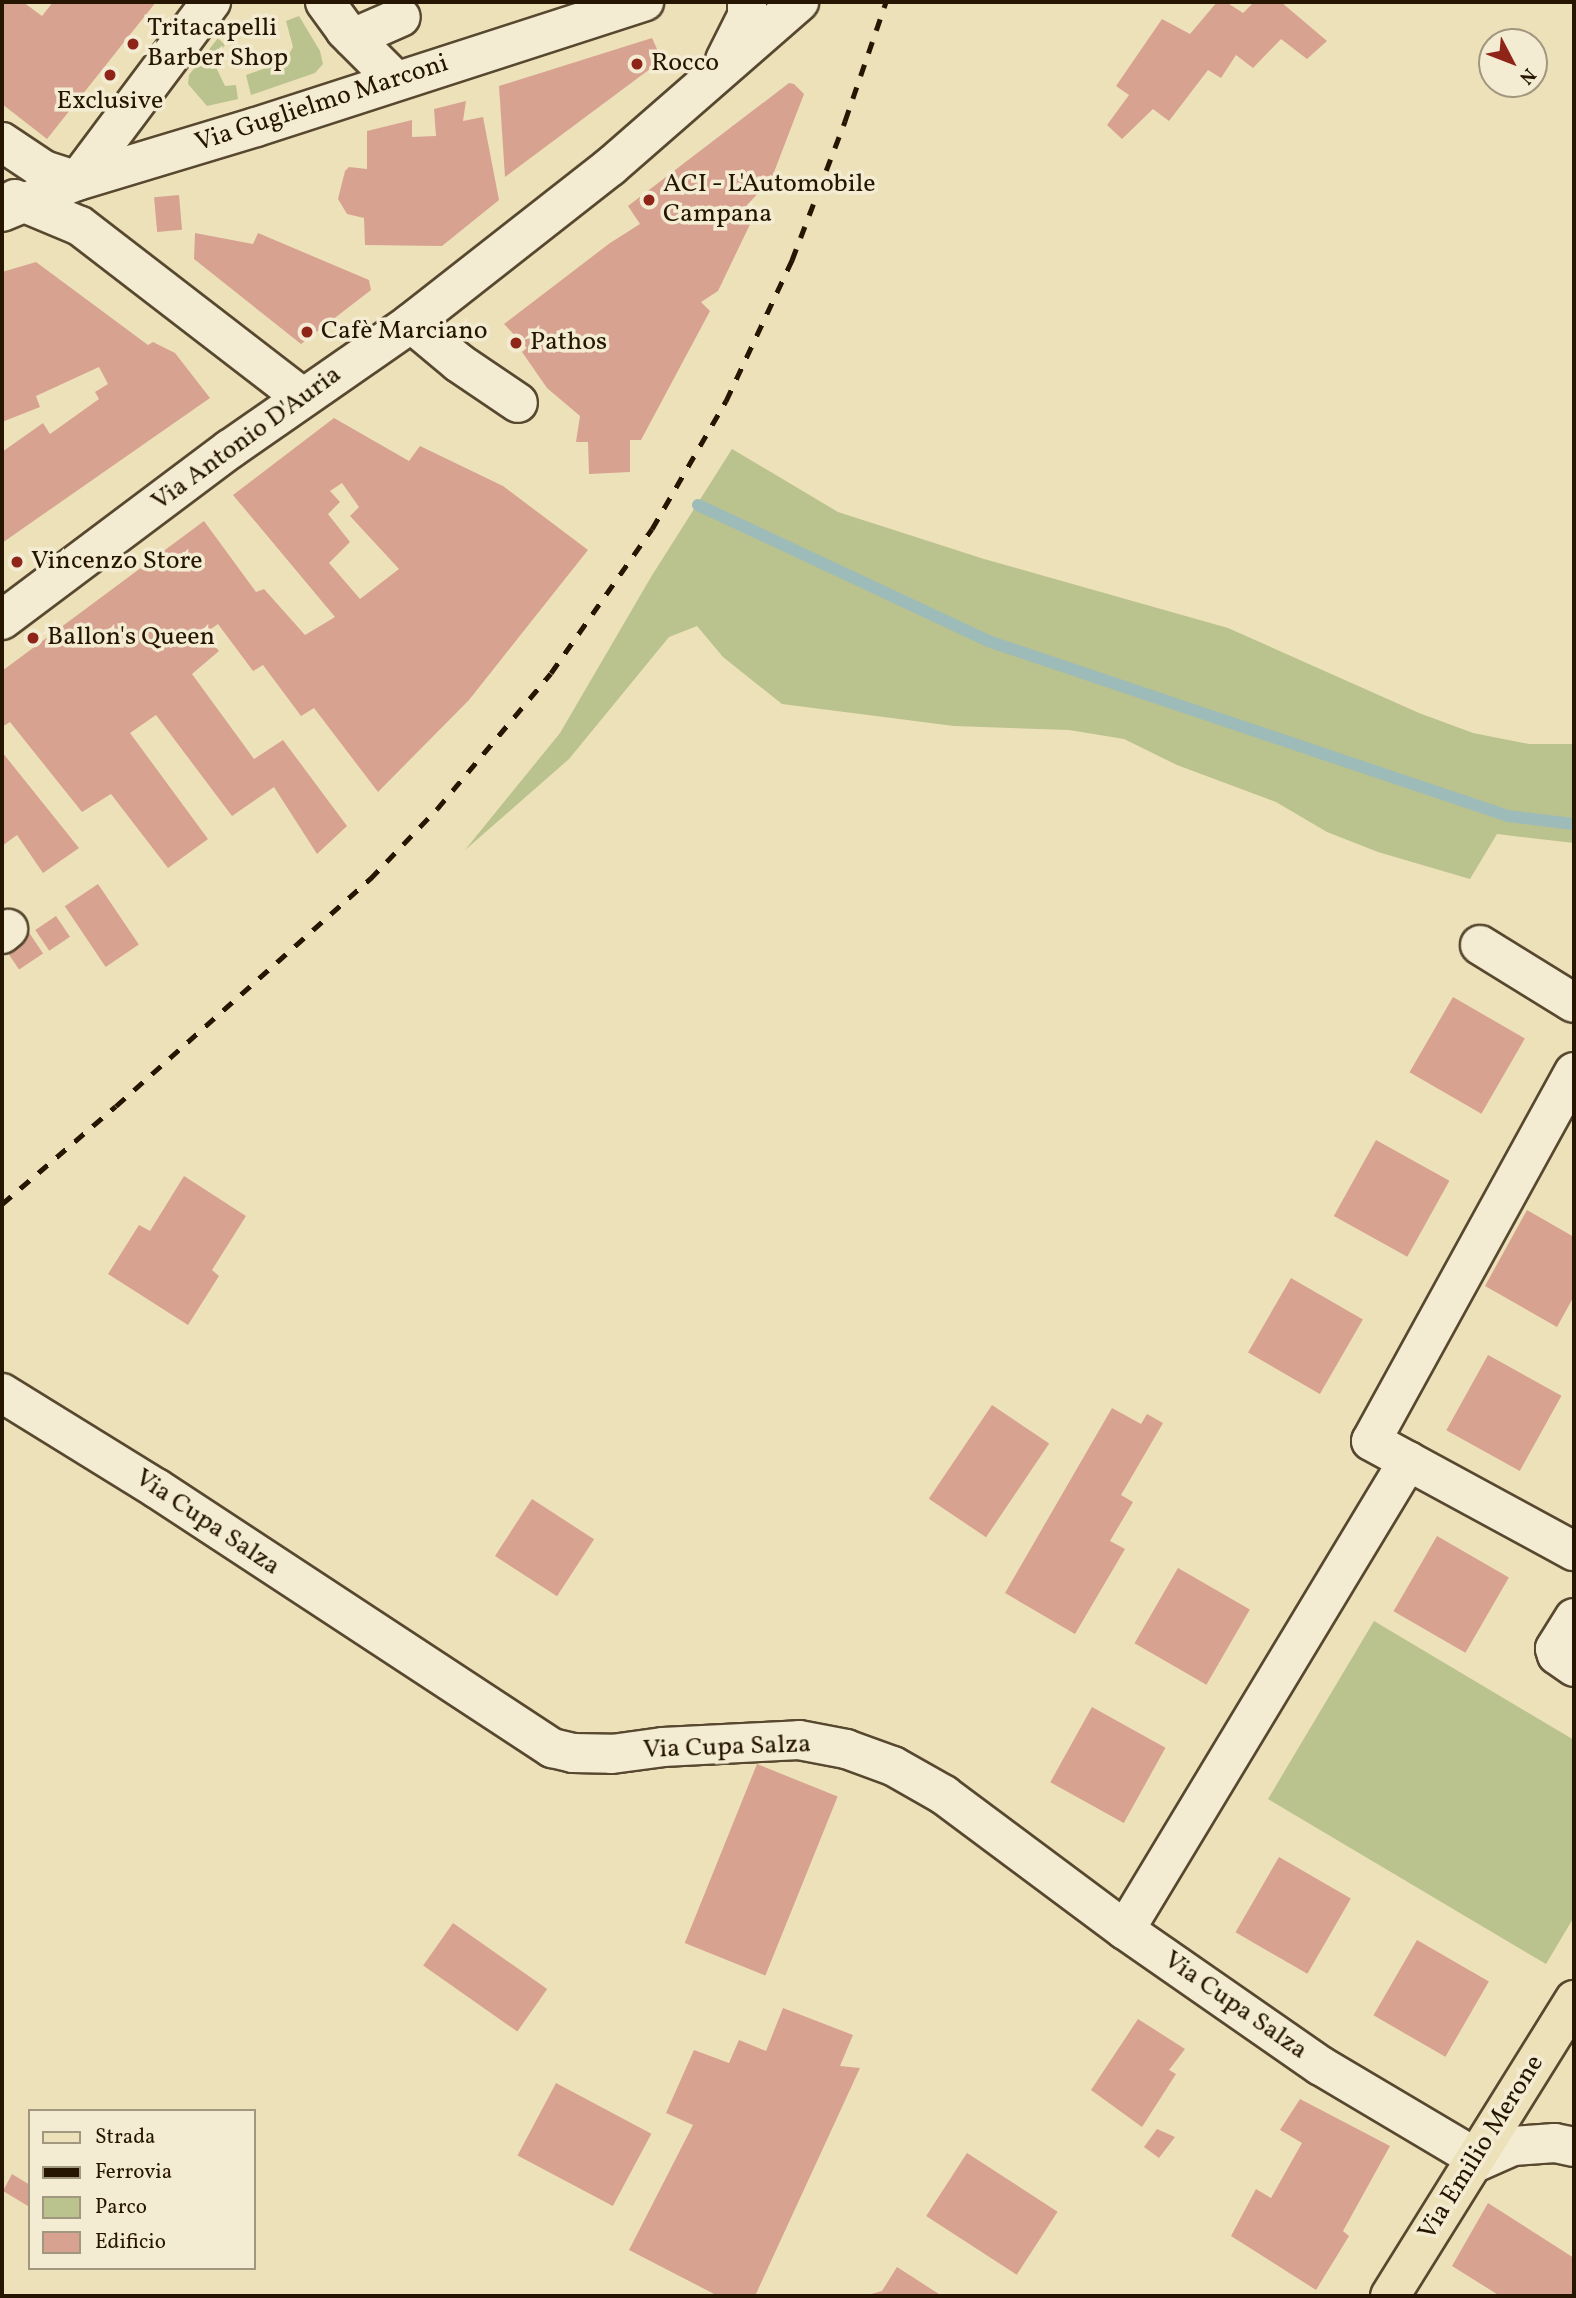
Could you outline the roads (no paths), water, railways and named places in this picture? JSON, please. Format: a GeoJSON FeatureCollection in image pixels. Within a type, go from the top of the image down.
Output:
{"type":"FeatureCollection","features":[{"type":"Feature","properties":{"kind":"main road","name":"Via Emilio Merone"},"geometry":{"type":"LineString","coordinates":[[1390,2296],[1574,2006]]}},
{"type":"Feature","properties":{"kind":"street"},"geometry":{"type":"LineString","coordinates":[[2,142],[44,170],[77,181],[211,2]]}},
{"type":"Feature","properties":{"kind":"street"},"geometry":{"type":"LineString","coordinates":[[326,2],[353,38],[395,80]]}},
{"type":"Feature","properties":{"kind":"street","name":"Via Guglielmo Marconi"},"geometry":{"type":"LineString","coordinates":[[11,204],[644,2]]}},
{"type":"Feature","properties":{"kind":"street","name":"Via Antonio D'Auria"},"geometry":{"type":"LineString","coordinates":[[720,71],[747,16],[747,2]]}},
{"type":"Feature","properties":{"kind":"street","name":"Via Antonio D'Auria"},"geometry":{"type":"LineString","coordinates":[[2,620],[302,397],[411,323],[610,167],[799,2]]}},
{"type":"Feature","properties":{"kind":"street"},"geometry":{"type":"LineString","coordinates":[[353,38],[401,17]]}},
{"type":"Feature","properties":{"kind":"street"},"geometry":{"type":"LineString","coordinates":[[11,204],[80,226],[302,397]]}},
{"type":"Feature","properties":{"kind":"street"},"geometry":{"type":"LineString","coordinates":[[411,323],[459,363],[518,403]]}},
{"type":"Feature","properties":{"kind":"street"},"geometry":{"type":"LineString","coordinates":[[1480,945],[1574,1003]]}},
{"type":"Feature","properties":{"kind":"street"},"geometry":{"type":"LineString","coordinates":[[1574,1072],[1371,1441],[1574,1552]]}},
{"type":"Feature","properties":{"kind":"street","name":"Via Cupa Salza"},"geometry":{"type":"LineString","coordinates":[[2,1393],[156,1488],[552,1748],[573,1753],[611,1754],[663,1747],[799,1740],[846,1749],[893,1766],[944,1795],[1125,1930],[1321,2066],[1474,2161]]}},
{"type":"Feature","properties":{"kind":"street"},"geometry":{"type":"LineString","coordinates":[[1125,1930],[1408,1461]]}},
{"type":"Feature","properties":{"kind":"street"},"geometry":{"type":"LineString","coordinates":[[1574,1618],[1555,1649],[1557,1655],[1574,1667]]}},
{"type":"Feature","properties":{"kind":"street"},"geometry":{"type":"LineString","coordinates":[[1474,2161],[1513,2146],[1556,2143],[1574,2147]]}},
{"type":"Feature","properties":{"kind":"waterway"},"geometry":{"type":"LineString","coordinates":[[698,505],[988,641],[1508,816],[1574,824]]}},
{"type":"Feature","properties":{"kind":"railway"},"geometry":{"type":"LineString","coordinates":[[2,1204],[370,879],[437,809],[551,673],[652,529],[726,401],[792,260],[845,121],[886,2]]}},
{"type":"Feature","properties":{"kind":"place","name":"Tritacapelli Barber Shop"},"geometry":{"type":"Point","coordinates":[133,44]}},
{"type":"Feature","properties":{"kind":"place","name":"Rocco"},"geometry":{"type":"Point","coordinates":[637,64]}},
{"type":"Feature","properties":{"kind":"place","name":"Exclusive"},"geometry":{"type":"Point","coordinates":[110,75]}},
{"type":"Feature","properties":{"kind":"place","name":"ACI - L'Automobile Campana"},"geometry":{"type":"Point","coordinates":[649,200]}},
{"type":"Feature","properties":{"kind":"place","name":"Cafè Marciano"},"geometry":{"type":"Point","coordinates":[307,332]}},
{"type":"Feature","properties":{"kind":"place","name":"Pathos"},"geometry":{"type":"Point","coordinates":[516,343]}},
{"type":"Feature","properties":{"kind":"place","name":"Vincenzo Store"},"geometry":{"type":"Point","coordinates":[17,562]}},
{"type":"Feature","properties":{"kind":"place","name":"Ballon's Queen"},"geometry":{"type":"Point","coordinates":[33,638]}}]}
